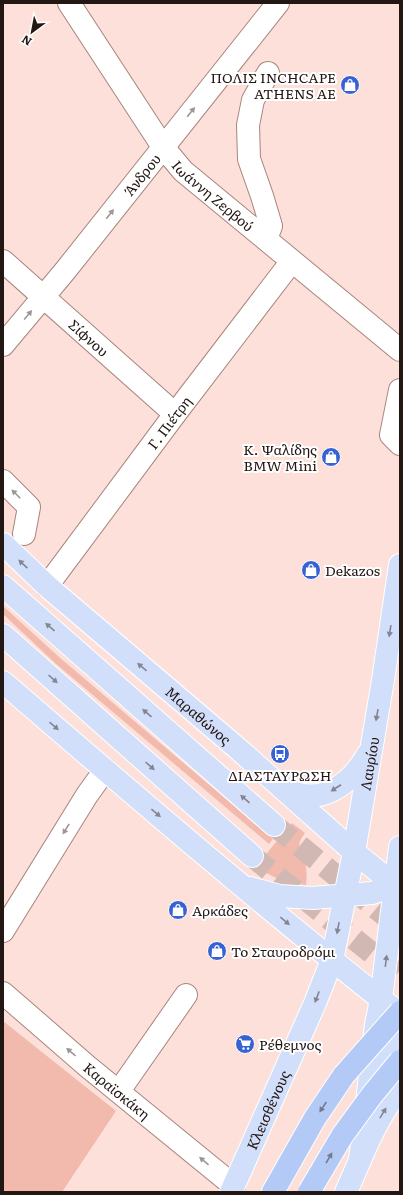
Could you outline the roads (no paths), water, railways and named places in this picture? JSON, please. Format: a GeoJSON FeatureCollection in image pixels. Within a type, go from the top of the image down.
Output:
{"type":"FeatureCollection","features":[{"type":"Feature","properties":{"kind":"highway"},"geometry":{"type":"LineString","coordinates":[[273,1192],[315,1118],[344,1075],[400,1013]]}},
{"type":"Feature","properties":{"kind":"highway"},"geometry":{"type":"LineString","coordinates":[[309,1192],[368,1093],[400,1061]]}},
{"type":"Feature","properties":{"kind":"main road","name":"Μαραθώνος"},"geometry":{"type":"LineString","coordinates":[[3,544],[47,586],[236,747],[269,778],[354,852],[398,887]]}},
{"type":"Feature","properties":{"kind":"main road","name":"Λαυρίου"},"geometry":{"type":"LineString","coordinates":[[332,960],[344,895],[354,852],[400,565]]}},
{"type":"Feature","properties":{"kind":"main road"},"geometry":{"type":"LineString","coordinates":[[3,586],[274,825]]}},
{"type":"Feature","properties":{"kind":"main road"},"geometry":{"type":"LineString","coordinates":[[3,635],[252,856]]}},
{"type":"Feature","properties":{"kind":"main road"},"geometry":{"type":"LineString","coordinates":[[3,682],[104,770],[332,960],[400,1013]]}},
{"type":"Feature","properties":{"kind":"main road"},"geometry":{"type":"LineString","coordinates":[[269,778],[291,791],[303,795],[315,796],[326,793],[335,789],[352,776],[362,765],[371,749]]}},
{"type":"Feature","properties":{"kind":"main road"},"geometry":{"type":"LineString","coordinates":[[360,1160],[376,1024],[398,887],[400,847]]}},
{"type":"Feature","properties":{"kind":"main road"},"geometry":{"type":"LineString","coordinates":[[245,887],[280,896],[313,898],[372,893],[398,887]]}},
{"type":"Feature","properties":{"kind":"main road","name":"Κλεισθένους"},"geometry":{"type":"LineString","coordinates":[[232,1189],[332,960]]}},
{"type":"Feature","properties":{"kind":"main road"},"geometry":{"type":"LineString","coordinates":[[368,1093],[387,1057],[400,1039]]}},
{"type":"Feature","properties":{"kind":"main road"},"geometry":{"type":"LineString","coordinates":[[346,1192],[374,1128],[391,1100],[400,1089]]}},
{"type":"Feature","properties":{"kind":"street","name":"Ιωάννη Ζερβού"},"geometry":{"type":"LineString","coordinates":[[69,3],[163,147],[183,171],[400,350]]}},
{"type":"Feature","properties":{"kind":"street","name":"Άνδρου"},"geometry":{"type":"LineString","coordinates":[[3,344],[65,271],[278,3]]}},
{"type":"Feature","properties":{"kind":"street"},"geometry":{"type":"LineString","coordinates":[[266,239],[271,226],[249,159],[248,125],[253,100],[268,73]]}},
{"type":"Feature","properties":{"kind":"street","name":"Σίφνου"},"geometry":{"type":"LineString","coordinates":[[3,261],[175,414]]}},
{"type":"Feature","properties":{"kind":"street","name":"Γ. Πιέτρη"},"geometry":{"type":"LineString","coordinates":[[47,586],[175,414],[292,261]]}},
{"type":"Feature","properties":{"kind":"street"},"geometry":{"type":"LineString","coordinates":[[400,390],[391,435],[400,444]]}},
{"type":"Feature","properties":{"kind":"street"},"geometry":{"type":"LineString","coordinates":[[3,481],[29,507],[24,534]]}},
{"type":"Feature","properties":{"kind":"street"},"geometry":{"type":"LineString","coordinates":[[3,931],[104,770]]}},
{"type":"Feature","properties":{"kind":"street","name":"Καραϊσκάκη"},"geometry":{"type":"LineString","coordinates":[[3,993],[232,1189]]}},
{"type":"Feature","properties":{"kind":"street"},"geometry":{"type":"LineString","coordinates":[[119,1091],[186,995]]}},
{"type":"Feature","properties":{"kind":"tunnel"},"geometry":{"type":"LineString","coordinates":[[274,825],[400,928]]}},
{"type":"Feature","properties":{"kind":"tunnel"},"geometry":{"type":"LineString","coordinates":[[252,856],[400,976]]}},
{"type":"Feature","properties":{"kind":"place","name":"ΠΟΛΙΣ INCHCAPE ATHENS ΑΕ"},"geometry":{"type":"Point","coordinates":[350,85]}},
{"type":"Feature","properties":{"kind":"place","name":"Κ. Ψαλίδης BMW Mini"},"geometry":{"type":"Point","coordinates":[331,457]}},
{"type":"Feature","properties":{"kind":"place","name":"Dekazos"},"geometry":{"type":"Point","coordinates":[311,570]}},
{"type":"Feature","properties":{"kind":"place","name":"ΔΙΑΣΤΑΥΡΩΣΗ"},"geometry":{"type":"Point","coordinates":[280,754]}},
{"type":"Feature","properties":{"kind":"place","name":"Αρκάδες"},"geometry":{"type":"Point","coordinates":[178,910]}},
{"type":"Feature","properties":{"kind":"place","name":"Το Σταυροδρόμι"},"geometry":{"type":"Point","coordinates":[217,951]}},
{"type":"Feature","properties":{"kind":"place","name":"Ρέθεμνος"},"geometry":{"type":"Point","coordinates":[245,1044]}}]}
